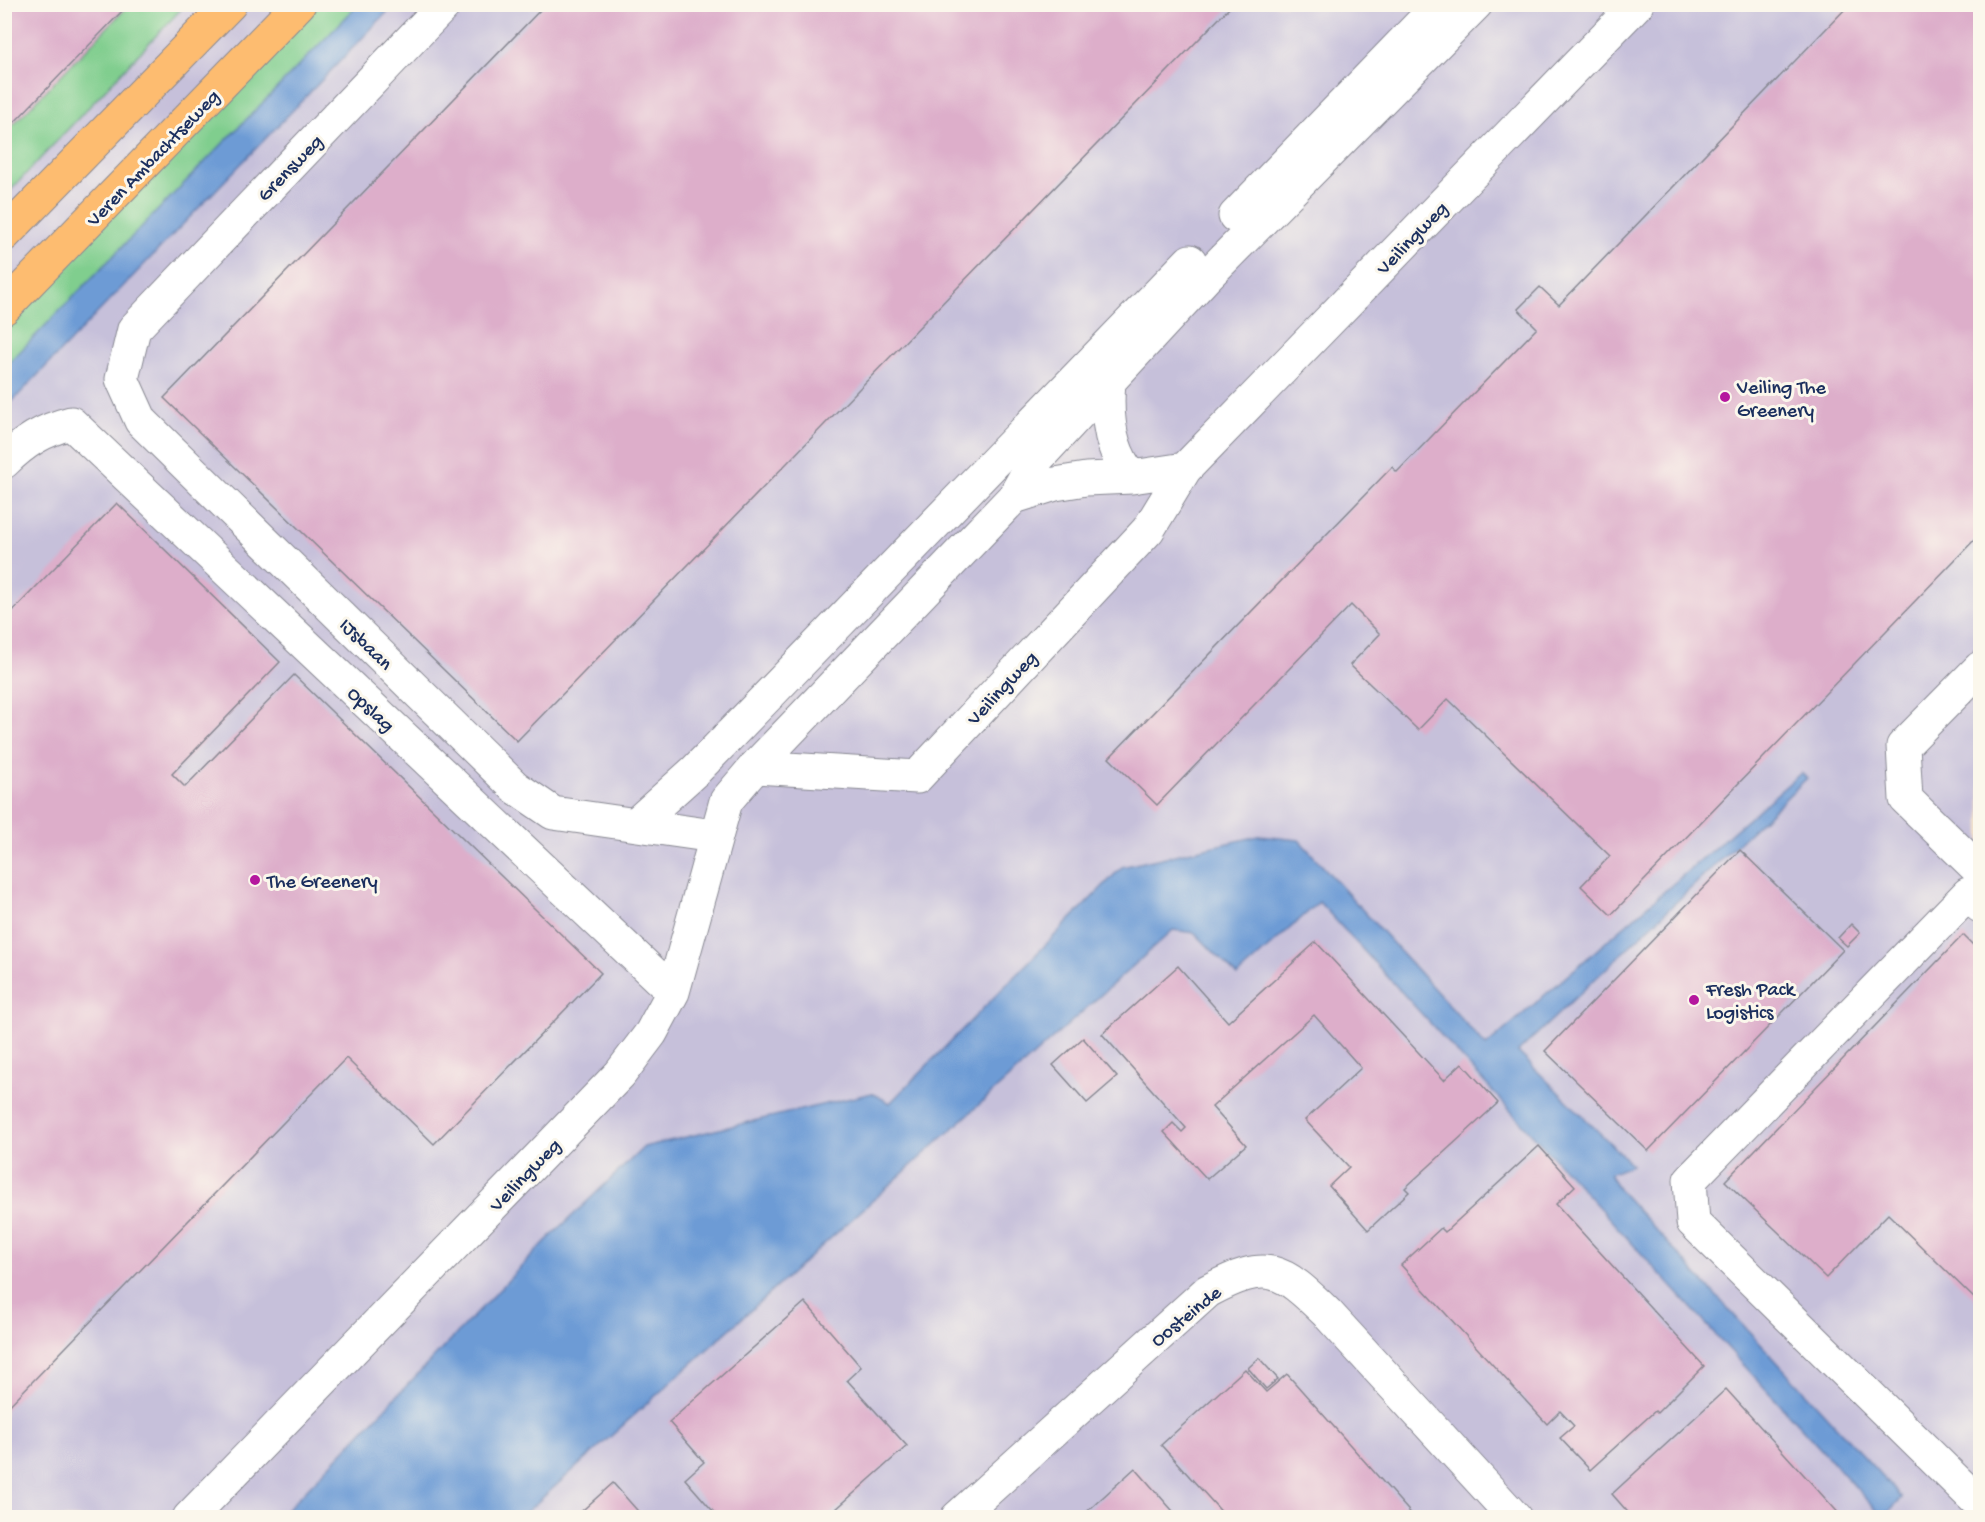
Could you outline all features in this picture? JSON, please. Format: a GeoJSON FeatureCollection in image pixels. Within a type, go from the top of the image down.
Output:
{"type":"FeatureCollection","features":[{"type":"Feature","properties":{"kind":"main road"},"geometry":{"type":"LineString","coordinates":[[4,235],[230,4]]}},
{"type":"Feature","properties":{"kind":"main road","name":"Veren Ambachtseweg"},"geometry":{"type":"LineString","coordinates":[[4,308],[299,4]]}},
{"type":"Feature","properties":{"kind":"street","name":"Grensweg"},"geometry":{"type":"LineString","coordinates":[[134,329],[445,4]]}},
{"type":"Feature","properties":{"kind":"street"},"geometry":{"type":"LineString","coordinates":[[636,824],[704,761],[1440,4]]}},
{"type":"Feature","properties":{"kind":"street","name":"Veilingweg"},"geometry":{"type":"LineString","coordinates":[[189,1518],[620,1074],[651,1033],[673,992],[714,836],[726,801],[754,767],[1014,497],[1033,463],[1204,279],[1476,4]]}},
{"type":"Feature","properties":{"kind":"street","name":"Veilingweg"},"geometry":{"type":"LineString","coordinates":[[754,767],[917,777],[1148,530],[1185,469],[1637,4]]}},
{"type":"Feature","properties":{"kind":"street","name":"IJsbaan"},"geometry":{"type":"LineString","coordinates":[[134,329],[122,379],[141,422],[515,787],[553,813],[714,836]]}},
{"type":"Feature","properties":{"kind":"street"},"geometry":{"type":"LineString","coordinates":[[1108,382],[1107,403],[1114,444],[1122,466],[1132,477]]}},
{"type":"Feature","properties":{"kind":"street","name":"Opslag"},"geometry":{"type":"LineString","coordinates":[[4,462],[23,444],[50,428],[71,423],[673,992]]}},
{"type":"Feature","properties":{"kind":"street"},"geometry":{"type":"LineString","coordinates":[[1014,497],[1065,483],[1132,477],[1185,469]]}},
{"type":"Feature","properties":{"kind":"street"},"geometry":{"type":"LineString","coordinates":[[1980,668],[1903,746],[1906,799],[1980,871]]}},
{"type":"Feature","properties":{"kind":"street"},"geometry":{"type":"LineString","coordinates":[[1964,1518],[1980,1504],[1693,1222],[1690,1180],[1968,894],[1980,906]]}},
{"type":"Feature","properties":{"kind":"street","name":"Oosteinde"},"geometry":{"type":"LineString","coordinates":[[957,1518],[1208,1291],[1239,1274],[1267,1270],[1295,1282],[1327,1313],[1515,1518]]}},
{"type":"Feature","properties":{"kind":"shaded area"},"geometry":{"type":"Polygon","coordinates":[[[5,5],[1980,5],[1980,1517],[5,1518],[4,395],[26,374],[5,350],[5,5]]]}},
{"type":"Feature","properties":{"kind":"green space"},"geometry":{"type":"Polygon","coordinates":[[[129,5],[185,5],[5,196],[5,133],[129,5]]]}},
{"type":"Feature","properties":{"kind":"green space"},"geometry":{"type":"Polygon","coordinates":[[[318,5],[358,5],[5,367],[4,324],[318,5]]]}},
{"type":"Feature","properties":{"kind":"water"},"geometry":{"type":"Polygon","coordinates":[[[358,5],[394,5],[5,409],[5,367],[358,5]]]}},
{"type":"Feature","properties":{"kind":"water"},"geometry":{"type":"Polygon","coordinates":[[[1801,773],[1807,778],[1518,1052],[1632,1165],[1609,1174],[1620,1191],[1902,1498],[1883,1517],[1319,902],[1237,976],[1195,933],[1173,930],[521,1517],[280,1517],[546,1241],[644,1147],[872,1093],[890,1103],[1122,867],[1259,836],[1299,840],[1486,1046],[1801,773]]]}},
{"type":"Feature","properties":{"kind":"building"},"geometry":{"type":"Polygon","coordinates":[[[4,4],[129,4],[4,133],[4,4]]]}},
{"type":"Feature","properties":{"kind":"building"},"geometry":{"type":"Polygon","coordinates":[[[546,4],[1233,4],[517,741],[164,398],[546,4]]]}},
{"type":"Feature","properties":{"kind":"building","name":"Veiling The Greenery"},"geometry":{"type":"Polygon","coordinates":[[[1850,4],[1980,4],[1980,534],[1611,915],[1581,886],[1610,856],[1448,699],[1418,730],[1350,665],[1380,634],[1351,605],[1157,805],[1109,758],[1392,467],[1397,472],[1537,328],[1518,309],[1540,287],[1559,305],[1850,4]]]}},
{"type":"Feature","properties":{"kind":"building","name":"The Greenery"},"geometry":{"type":"Polygon","coordinates":[[[117,503],[280,662],[172,774],[185,787],[294,675],[601,973],[434,1144],[346,1058],[4,1411],[4,620],[117,503]]]}},
{"type":"Feature","properties":{"kind":"building","name":"Fresh Pack Logistics"},"geometry":{"type":"Polygon","coordinates":[[[1740,850],[1843,950],[1648,1151],[1545,1051],[1740,850]]]}},
{"type":"Feature","properties":{"kind":"building"},"geometry":{"type":"Polygon","coordinates":[[[1851,924],[1860,933],[1847,946],[1838,938],[1851,924]]]}},
{"type":"Feature","properties":{"kind":"building"},"geometry":{"type":"Polygon","coordinates":[[[1963,935],[1980,952],[1980,1304],[1888,1214],[1826,1278],[1725,1181],[1963,935]]]}},
{"type":"Feature","properties":{"kind":"building"},"geometry":{"type":"Polygon","coordinates":[[[1316,942],[1444,1080],[1462,1063],[1498,1103],[1405,1188],[1409,1192],[1368,1230],[1329,1186],[1349,1167],[1305,1120],[1361,1068],[1314,1015],[1212,1107],[1246,1145],[1207,1179],[1164,1132],[1173,1123],[1182,1132],[1186,1128],[1102,1034],[1178,966],[1228,1022],[1316,942]]]}},
{"type":"Feature","properties":{"kind":"building"},"geometry":{"type":"Polygon","coordinates":[[[1083,1038],[1117,1077],[1087,1103],[1053,1065],[1083,1038]]]}},
{"type":"Feature","properties":{"kind":"building"},"geometry":{"type":"Polygon","coordinates":[[[1539,1146],[1575,1186],[1556,1204],[1704,1366],[1657,1413],[1655,1411],[1590,1470],[1560,1438],[1574,1426],[1560,1411],[1547,1424],[1401,1265],[1441,1228],[1445,1232],[1539,1146]]]}},
{"type":"Feature","properties":{"kind":"building"},"geometry":{"type":"Polygon","coordinates":[[[805,1302],[861,1367],[847,1380],[907,1446],[826,1518],[719,1518],[685,1479],[704,1462],[669,1422],[805,1302]]]}},
{"type":"Feature","properties":{"kind":"building"},"geometry":{"type":"Polygon","coordinates":[[[1259,1358],[1278,1379],[1266,1389],[1248,1368],[1259,1358]]]}},
{"type":"Feature","properties":{"kind":"building"},"geometry":{"type":"Polygon","coordinates":[[[1245,1369],[1266,1392],[1287,1374],[1415,1518],[1227,1518],[1161,1445],[1245,1369]]]}},
{"type":"Feature","properties":{"kind":"building"},"geometry":{"type":"Polygon","coordinates":[[[1726,1389],[1843,1518],[1633,1518],[1612,1494],[1726,1389]]]}},
{"type":"Feature","properties":{"kind":"building"},"geometry":{"type":"Polygon","coordinates":[[[1135,1468],[1179,1518],[1080,1518],[1135,1468]]]}},
{"type":"Feature","properties":{"kind":"building"},"geometry":{"type":"Polygon","coordinates":[[[613,1483],[644,1518],[574,1518],[613,1483]]]}},
{"type":"Feature","properties":{"kind":"place","name":"Veiling The Greenery"},"geometry":{"type":"Point","coordinates":[1725,397]}},
{"type":"Feature","properties":{"kind":"place","name":"The Greenery"},"geometry":{"type":"Point","coordinates":[255,880]}},
{"type":"Feature","properties":{"kind":"place","name":"Fresh Pack Logistics"},"geometry":{"type":"Point","coordinates":[1694,1000]}}]}
